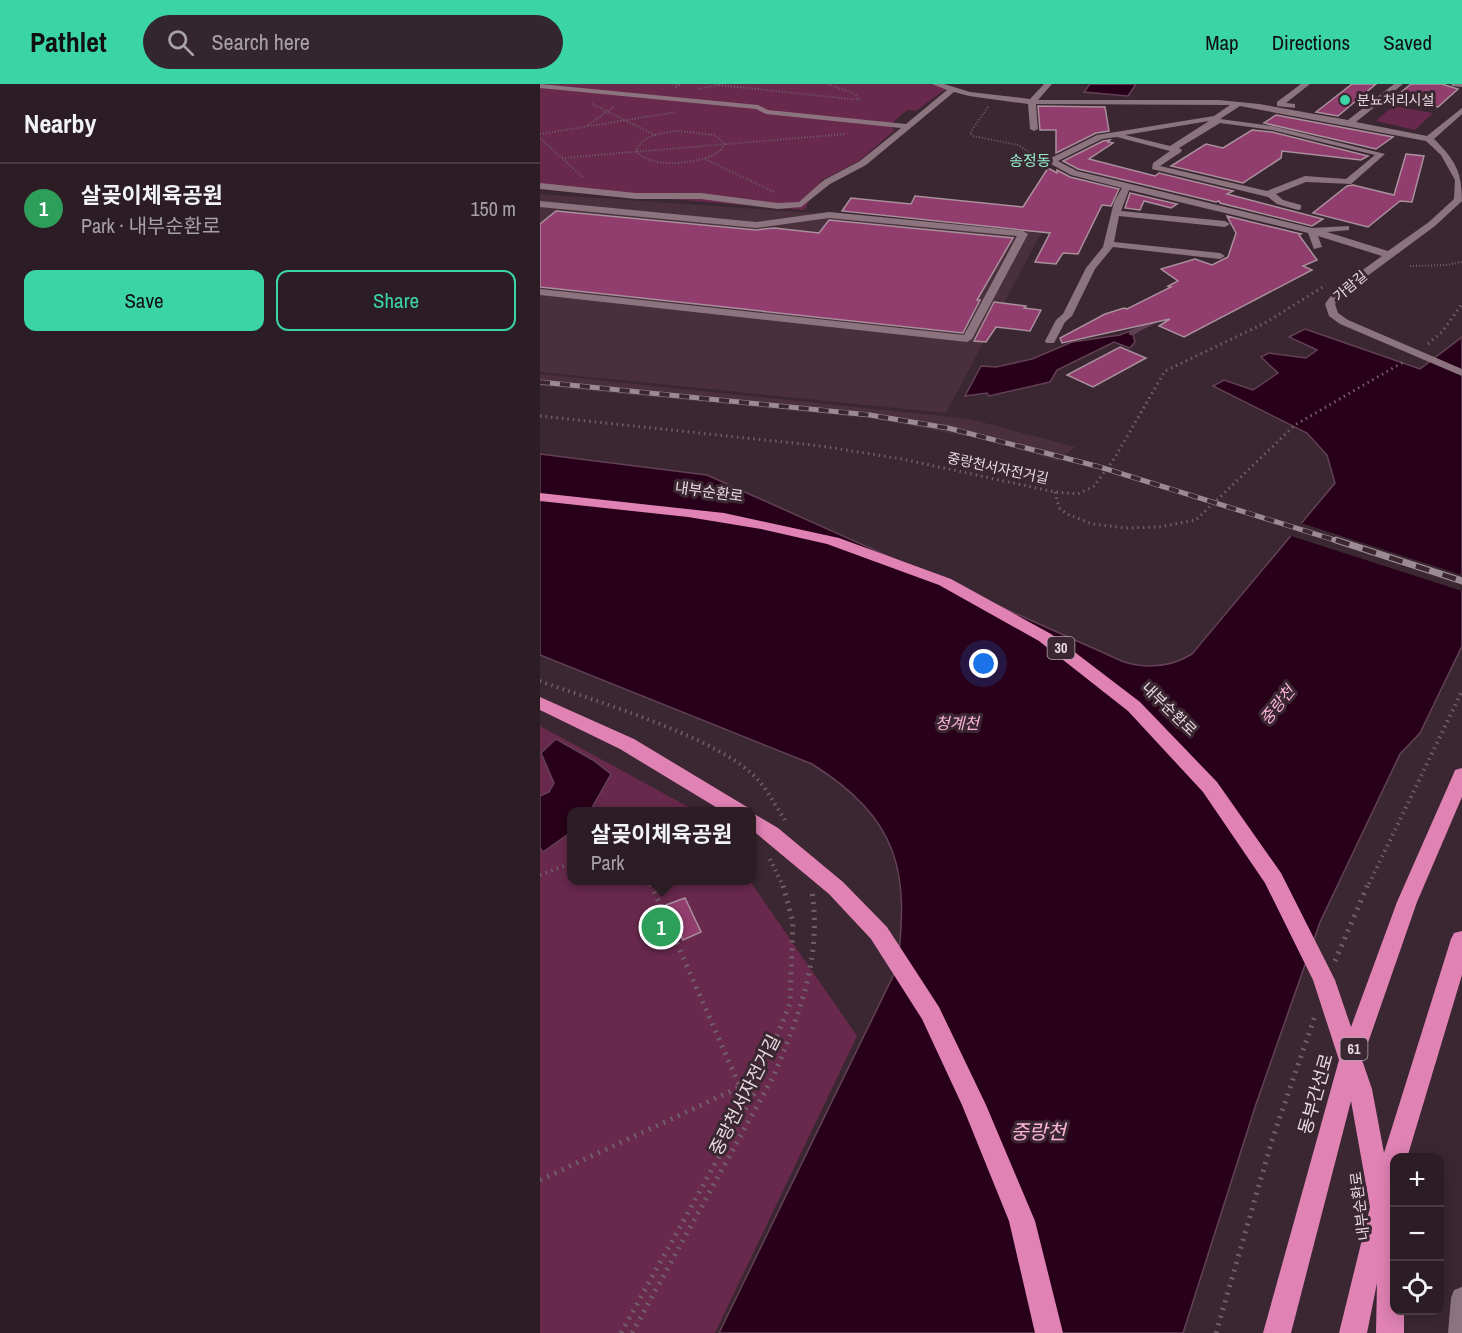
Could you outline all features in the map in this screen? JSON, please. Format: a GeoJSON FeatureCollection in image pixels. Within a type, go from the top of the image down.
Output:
{"type":"FeatureCollection","features":[{"type":"Feature","properties":{"kind":"highway","name":"내부순환로"},"geometry":{"type":"LineString","coordinates":[[540,497],[679,510],[749,520],[834,541],[891,561],[959,589],[1032,629],[1096,674],[1153,723],[1186,757],[1237,820],[1271,873],[1327,983],[1362,1093],[1376,1156],[1389,1265],[1390,1333]]}},
{"type":"Feature","properties":{"kind":"highway"},"geometry":{"type":"LineString","coordinates":[[540,703],[627,744],[732,807]]}},
{"type":"Feature","properties":{"kind":"highway","name":"동부간선로"},"geometry":{"type":"LineString","coordinates":[[1277,1333],[1348,1066],[1407,902],[1462,775]]}},
{"type":"Feature","properties":{"kind":"highway"},"geometry":{"type":"LineString","coordinates":[[756,822],[837,888],[879,933],[931,1014],[974,1105],[1022,1221],[1048,1333]]}},
{"type":"Feature","properties":{"kind":"highway"},"geometry":{"type":"LineString","coordinates":[[1397,1153],[1462,939]]}},
{"type":"Feature","properties":{"kind":"highway"},"geometry":{"type":"LineString","coordinates":[[1353,1333],[1362,1287],[1390,1178]]}},
{"type":"Feature","properties":{"kind":"street"},"geometry":{"type":"LineString","coordinates":[[936,84],[981,96],[1032,102],[1219,102],[1353,121],[1399,84]]}},
{"type":"Feature","properties":{"kind":"street"},"geometry":{"type":"LineString","coordinates":[[964,84],[1004,98]]}},
{"type":"Feature","properties":{"kind":"street"},"geometry":{"type":"LineString","coordinates":[[1034,129],[1032,102],[1048,84]]}},
{"type":"Feature","properties":{"kind":"street"},"geometry":{"type":"LineString","coordinates":[[1306,84],[1280,104],[1431,142],[1453,154]]}},
{"type":"Feature","properties":{"kind":"street"},"geometry":{"type":"LineString","coordinates":[[1455,84],[1462,85]]}},
{"type":"Feature","properties":{"kind":"street"},"geometry":{"type":"LineString","coordinates":[[540,86],[758,107],[766,112],[906,126]]}},
{"type":"Feature","properties":{"kind":"street"},"geometry":{"type":"LineString","coordinates":[[540,97],[559,88]]}},
{"type":"Feature","properties":{"kind":"street"},"geometry":{"type":"LineString","coordinates":[[540,186],[636,196],[701,196],[778,206],[799,205],[826,182],[863,163],[953,89]]}},
{"type":"Feature","properties":{"kind":"street"},"geometry":{"type":"LineString","coordinates":[[615,106],[630,95]]}},
{"type":"Feature","properties":{"kind":"street"},"geometry":{"type":"LineString","coordinates":[[1052,161],[1098,138],[1216,118],[1238,104]]}},
{"type":"Feature","properties":{"kind":"street"},"geometry":{"type":"LineString","coordinates":[[1431,142],[1462,110]]}},
{"type":"Feature","properties":{"kind":"street"},"geometry":{"type":"LineString","coordinates":[[1171,149],[1220,121],[1272,128],[1381,154],[1348,182],[1305,179],[1269,194]]}},
{"type":"Feature","properties":{"kind":"street"},"geometry":{"type":"LineString","coordinates":[[1112,135],[1178,150],[1155,167],[1269,194],[1280,202],[1298,207]]}},
{"type":"Feature","properties":{"kind":"street"},"geometry":{"type":"LineString","coordinates":[[1431,142],[1444,154],[1459,180],[1460,198]]}},
{"type":"Feature","properties":{"kind":"street"},"geometry":{"type":"LineString","coordinates":[[1052,161],[1074,173],[1312,231],[1390,255]]}},
{"type":"Feature","properties":{"kind":"street"},"geometry":{"type":"LineString","coordinates":[[1050,341],[1061,320],[1068,315],[1091,268],[1109,244],[1118,202],[1126,186]]}},
{"type":"Feature","properties":{"kind":"street","name":"가람길"},"geometry":{"type":"LineString","coordinates":[[1460,198],[1415,236],[1346,287],[1330,304],[1333,314],[1353,326],[1411,353],[1462,373]]}},
{"type":"Feature","properties":{"kind":"street"},"geometry":{"type":"LineString","coordinates":[[540,204],[756,225],[829,215],[1023,234],[967,339],[540,292]]}},
{"type":"Feature","properties":{"kind":"street"},"geometry":{"type":"LineString","coordinates":[[1116,213],[1225,224]]}},
{"type":"Feature","properties":{"kind":"street"},"geometry":{"type":"LineString","coordinates":[[1312,231],[1346,228]]}},
{"type":"Feature","properties":{"kind":"street"},"geometry":{"type":"LineString","coordinates":[[1312,231],[1317,247]]}},
{"type":"Feature","properties":{"kind":"street"},"geometry":{"type":"LineString","coordinates":[[1350,244],[1382,245],[1415,236]]}},
{"type":"Feature","properties":{"kind":"street"},"geometry":{"type":"LineString","coordinates":[[1109,244],[1220,256]]}},
{"type":"Feature","properties":{"kind":"street"},"geometry":{"type":"LineString","coordinates":[[1350,244],[1368,267],[1364,273]]}},
{"type":"Feature","properties":{"kind":"street"},"geometry":{"type":"LineString","coordinates":[[1459,1333],[1462,1298]]}},
{"type":"Feature","properties":{"kind":"path"},"geometry":{"type":"LineString","coordinates":[[721,84],[719,85],[729,88],[860,100],[855,94],[828,84]]}},
{"type":"Feature","properties":{"kind":"path"},"geometry":{"type":"LineString","coordinates":[[559,88],[656,135]]}},
{"type":"Feature","properties":{"kind":"path"},"geometry":{"type":"LineString","coordinates":[[992,102],[970,133],[973,136],[1017,145],[1041,159],[1052,161]]}},
{"type":"Feature","properties":{"kind":"path"},"geometry":{"type":"LineString","coordinates":[[586,126],[615,106]]}},
{"type":"Feature","properties":{"kind":"path"},"geometry":{"type":"LineString","coordinates":[[540,136],[586,126],[681,111]]}},
{"type":"Feature","properties":{"kind":"path"},"geometry":{"type":"LineString","coordinates":[[636,151],[637,146],[643,141],[656,135],[678,131],[705,132],[722,139],[725,144]]}},
{"type":"Feature","properties":{"kind":"path"},"geometry":{"type":"LineString","coordinates":[[562,158],[849,133]]}},
{"type":"Feature","properties":{"kind":"path"},"geometry":{"type":"LineString","coordinates":[[540,136],[600,192]]}},
{"type":"Feature","properties":{"kind":"path"},"geometry":{"type":"LineString","coordinates":[[636,151],[640,156],[661,163],[683,163],[705,159],[723,149],[725,144]]}},
{"type":"Feature","properties":{"kind":"path"},"geometry":{"type":"LineString","coordinates":[[705,159],[799,205]]}},
{"type":"Feature","properties":{"kind":"path"},"geometry":{"type":"LineString","coordinates":[[1410,266],[1440,266],[1462,262]]}},
{"type":"Feature","properties":{"kind":"path","name":"중랑천서자전거길"},"geometry":{"type":"LineString","coordinates":[[540,416],[821,446],[902,459],[1055,492],[1078,494],[1094,486],[1114,459],[1165,371],[1265,323],[1328,283]]}},
{"type":"Feature","properties":{"kind":"path"},"geometry":{"type":"LineString","coordinates":[[1426,346],[1442,332],[1462,304]]}},
{"type":"Feature","properties":{"kind":"path"},"geometry":{"type":"LineString","coordinates":[[1055,492],[1059,507],[1067,514],[1092,524],[1126,528],[1159,527],[1190,522],[1202,517],[1294,425],[1411,353]]}},
{"type":"Feature","properties":{"kind":"path"},"geometry":{"type":"LineString","coordinates":[[540,681],[655,723],[725,754],[759,780],[786,821]]}},
{"type":"Feature","properties":{"kind":"path"},"geometry":{"type":"LineString","coordinates":[[621,1333],[756,1090],[790,1003],[793,922],[780,876],[763,850]]}},
{"type":"Feature","properties":{"kind":"path"},"geometry":{"type":"LineString","coordinates":[[540,875],[567,865]]}},
{"type":"Feature","properties":{"kind":"path"},"geometry":{"type":"LineString","coordinates":[[540,1180],[740,1087],[651,885]]}},
{"type":"Feature","properties":{"kind":"path","name":"중랑천서자전거길"},"geometry":{"type":"LineString","coordinates":[[632,1333],[769,1084],[788,1041],[802,1002],[813,955],[816,919],[811,887]]}},
{"type":"Feature","properties":{"kind":"shaded area"},"geometry":{"type":"Polygon","coordinates":[[[540,84],[929,84],[947,88],[916,111],[907,110],[889,126],[895,130],[859,161],[822,180],[804,210],[540,188],[540,84]]]}},
{"type":"Feature","properties":{"kind":"shaded area"},"geometry":{"type":"Polygon","coordinates":[[[1393,106],[1433,113],[1415,130],[1376,121],[1393,106]]]}},
{"type":"Feature","properties":{"kind":"shaded area"},"geometry":{"type":"Polygon","coordinates":[[[540,194],[828,214],[1041,233],[946,413],[540,372],[540,194]]]}},
{"type":"Feature","properties":{"kind":"shaded area"},"geometry":{"type":"Polygon","coordinates":[[[540,374],[970,419],[1075,447],[1058,461],[977,438],[868,418],[540,386],[540,374]]]}},
{"type":"Feature","properties":{"kind":"shaded area"},"geometry":{"type":"Polygon","coordinates":[[[540,726],[689,807],[567,807],[567,885],[753,885],[857,1036],[715,1333],[540,1333],[540,726]]]}},
{"type":"Feature","properties":{"kind":"water"},"geometry":{"type":"Polygon","coordinates":[[[1090,84],[1136,84],[1128,96],[1084,92],[1090,84]]]}},
{"type":"Feature","properties":{"kind":"water"},"geometry":{"type":"Polygon","coordinates":[[[1135,329],[1138,331],[1133,335],[1135,342],[1130,348],[1114,342],[1057,370],[1050,382],[989,396],[987,393],[965,396],[981,366],[996,367],[1032,359],[1072,342],[1120,335],[1135,329]]]}},
{"type":"Feature","properties":{"kind":"water","name":"중랑천"},"geometry":{"type":"Polygon","coordinates":[[[1305,329],[1420,369],[1462,337],[1462,646],[1420,733],[1400,754],[1320,922],[1255,1107],[1183,1333],[719,1333],[897,968],[901,934],[899,875],[892,850],[881,827],[864,805],[812,764],[540,655],[540,454],[707,475],[1124,662],[1142,666],[1159,666],[1176,662],[1192,654],[1335,483],[1327,455],[1307,433],[1213,386],[1224,380],[1253,390],[1278,373],[1261,357],[1269,353],[1306,358],[1317,350],[1289,337],[1305,329]]]}},
{"type":"Feature","properties":{"kind":"water"},"geometry":{"type":"Polygon","coordinates":[[[556,739],[593,760],[611,774],[592,807],[567,807],[567,835],[543,852],[540,848],[540,796],[549,792],[554,783],[541,753],[556,739]]]}},
{"type":"Feature","properties":{"kind":"pier"},"geometry":{"type":"Polygon","coordinates":[[[1298,522],[1462,575],[1462,591],[1288,535],[1298,522]]]}},
{"type":"Feature","properties":{"kind":"building"},"geometry":{"type":"Polygon","coordinates":[[[1352,84],[1376,84],[1338,116],[1316,112],[1352,84]]]}},
{"type":"Feature","properties":{"kind":"building"},"geometry":{"type":"Polygon","coordinates":[[[1411,84],[1442,84],[1458,89],[1438,107],[1394,98],[1411,84]]]}},
{"type":"Feature","properties":{"kind":"building"},"geometry":{"type":"Polygon","coordinates":[[[1038,106],[1105,107],[1109,131],[1096,133],[1056,153],[1056,130],[1040,130],[1038,106]]]}},
{"type":"Feature","properties":{"kind":"building"},"geometry":{"type":"Polygon","coordinates":[[[1276,115],[1393,137],[1376,149],[1264,123],[1276,115]]]}},
{"type":"Feature","properties":{"kind":"building"},"geometry":{"type":"Polygon","coordinates":[[[1252,130],[1272,132],[1368,156],[1361,160],[1282,151],[1281,158],[1243,183],[1171,166],[1206,144],[1223,148],[1252,130]]]}},
{"type":"Feature","properties":{"kind":"building"},"geometry":{"type":"Polygon","coordinates":[[[1110,140],[1108,142],[1113,143],[1089,159],[1155,176],[1159,173],[1233,191],[1227,194],[1323,219],[1312,226],[1219,201],[1078,169],[1063,161],[1103,141],[1110,140]]]}},
{"type":"Feature","properties":{"kind":"building"},"geometry":{"type":"Polygon","coordinates":[[[1406,154],[1424,156],[1412,202],[1400,201],[1368,227],[1313,213],[1347,186],[1353,185],[1394,195],[1406,154]]]}},
{"type":"Feature","properties":{"kind":"building"},"geometry":{"type":"Polygon","coordinates":[[[1048,168],[1070,177],[1119,189],[1111,206],[1102,205],[1078,254],[1063,253],[1056,264],[1035,262],[1050,233],[842,211],[851,198],[911,204],[915,196],[1023,207],[1048,168]]]}},
{"type":"Feature","properties":{"kind":"building"},"geometry":{"type":"Polygon","coordinates":[[[1130,193],[1177,204],[1171,208],[1144,201],[1140,210],[1125,208],[1130,193]]]}},
{"type":"Feature","properties":{"kind":"building"},"geometry":{"type":"Polygon","coordinates":[[[556,211],[756,230],[774,228],[819,233],[829,220],[1013,238],[977,300],[980,300],[963,333],[540,287],[540,224],[556,211]]]}},
{"type":"Feature","properties":{"kind":"building"},"geometry":{"type":"Polygon","coordinates":[[[1227,216],[1301,234],[1299,235],[1317,260],[1303,266],[1312,270],[1184,337],[1159,326],[1170,319],[1062,343],[1060,338],[1105,314],[1127,309],[1171,287],[1168,286],[1178,281],[1161,269],[1195,259],[1212,265],[1228,257],[1236,233],[1227,216]]]}},
{"type":"Feature","properties":{"kind":"building"},"geometry":{"type":"Polygon","coordinates":[[[994,302],[1041,310],[1030,331],[996,327],[986,342],[974,341],[994,302]]]}},
{"type":"Feature","properties":{"kind":"building"},"geometry":{"type":"Polygon","coordinates":[[[1120,347],[1146,358],[1093,387],[1067,375],[1120,347]]]}},
{"type":"Feature","properties":{"kind":"building"},"geometry":{"type":"Polygon","coordinates":[[[685,898],[701,932],[683,940],[666,905],[685,898]]]}},
{"type":"Feature","properties":{"kind":"waterway"},"geometry":{"type":"LineString","coordinates":[[1131,333],[1157,320]]}},
{"type":"Feature","properties":{"kind":"railway"},"geometry":{"type":"LineString","coordinates":[[540,382],[870,415],[948,428],[1100,467],[1341,542]]}},
{"type":"Feature","properties":{"kind":"railway"},"geometry":{"type":"LineString","coordinates":[[1336,540],[1462,581]]}},
{"type":"Feature","properties":{"kind":"place","name":"분뇨처리시설"},"geometry":{"type":"Point","coordinates":[1345,100]}},
{"type":"Feature","properties":{"kind":"place","name":"살곶이체육공원"},"geometry":{"type":"Point","coordinates":[661,927]}},
{"type":"Feature","properties":{"kind":"district","name":"송정동"},"geometry":{"type":"Point","coordinates":[1030,161]}},
{"type":"Feature","properties":{"kind":"water label","name":"청계천"},"geometry":{"type":"Point","coordinates":[957,723]}}]}
